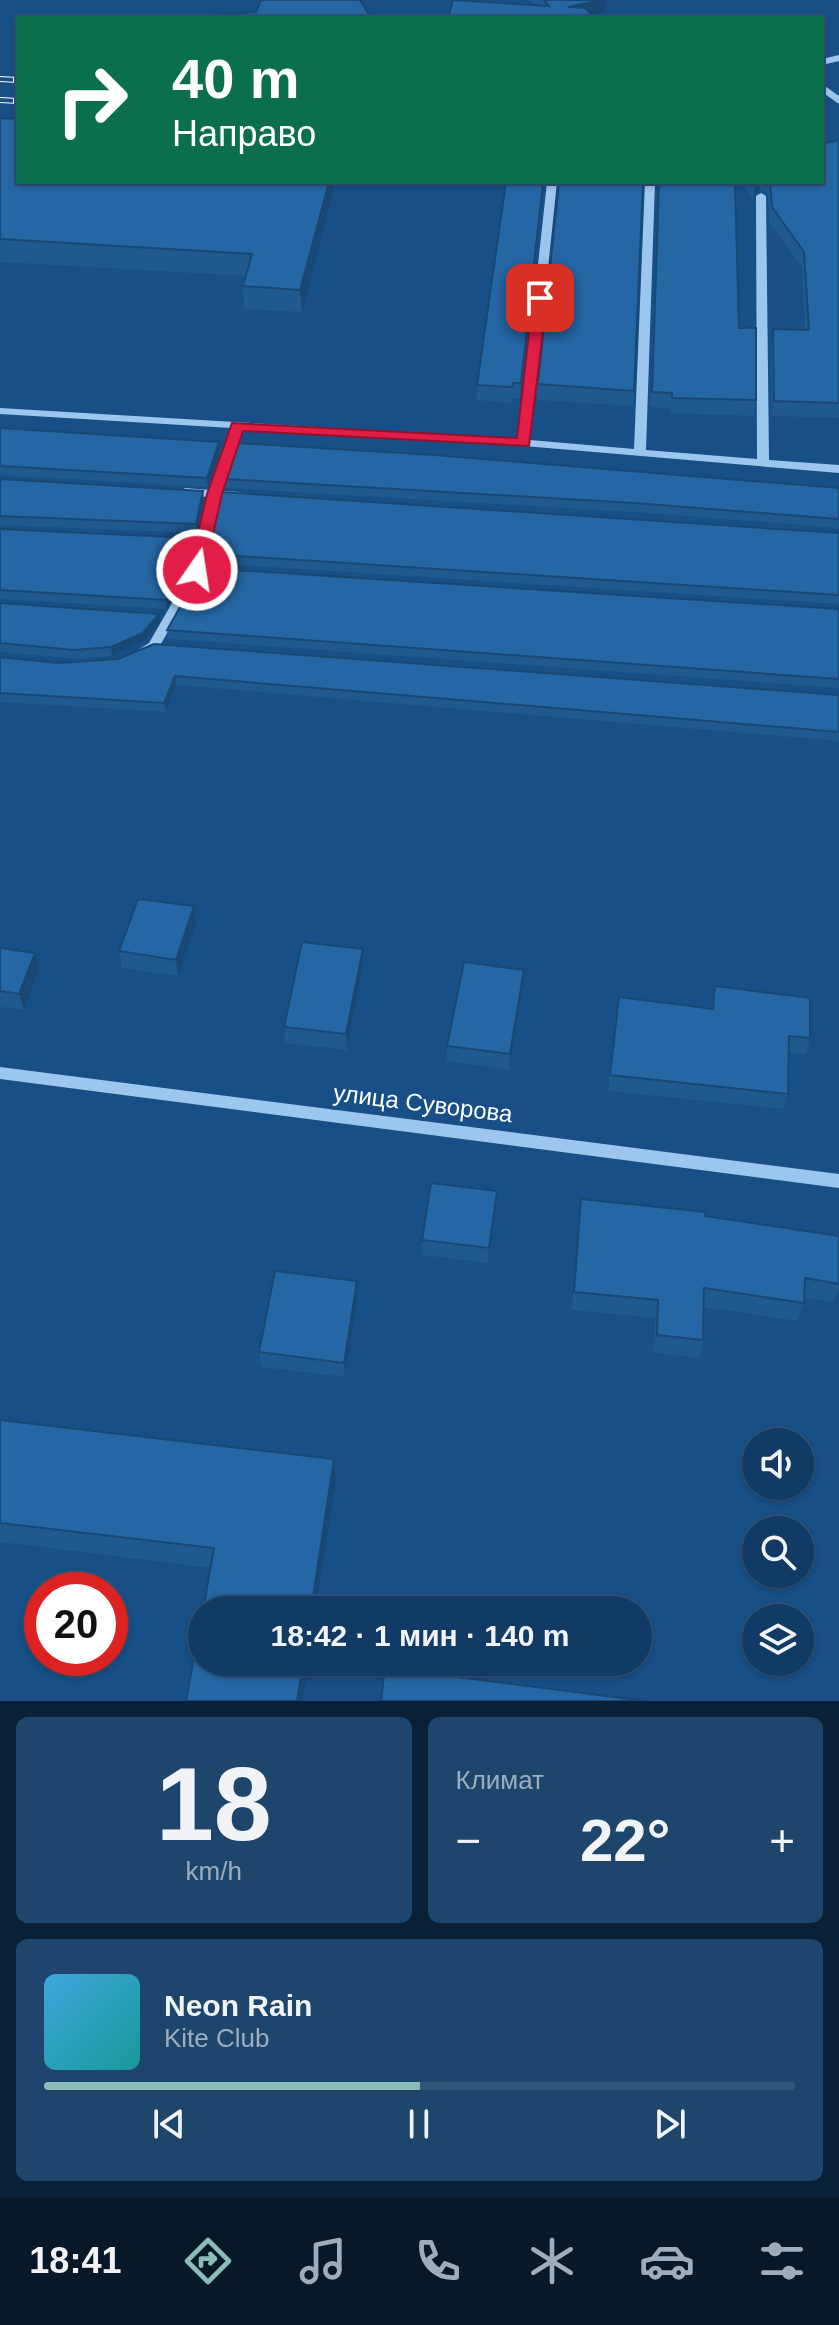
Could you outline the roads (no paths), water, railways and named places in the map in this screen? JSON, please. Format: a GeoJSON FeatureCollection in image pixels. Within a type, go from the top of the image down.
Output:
{"type":"FeatureCollection","features":[{"type":"Feature","properties":{"kind":"street"},"geometry":{"type":"LineString","coordinates":[[524,443],[552,184]]}},
{"type":"Feature","properties":{"kind":"street"},"geometry":{"type":"LineString","coordinates":[[640,453],[650,184]]}},
{"type":"Feature","properties":{"kind":"street"},"geometry":{"type":"LineString","coordinates":[[761,196],[763,463]]}},
{"type":"Feature","properties":{"kind":"street"},"geometry":{"type":"LineString","coordinates":[[0,411],[524,443],[839,469]]}},
{"type":"Feature","properties":{"kind":"street"},"geometry":{"type":"LineString","coordinates":[[154,646],[197,570],[215,494],[237,426]]}},
{"type":"Feature","properties":{"kind":"street"},"geometry":{"type":"LineString","coordinates":[[169,491],[261,497]]}},
{"type":"Feature","properties":{"kind":"street"},"geometry":{"type":"LineString","coordinates":[[189,539],[204,540]]}},
{"type":"Feature","properties":{"kind":"street"},"geometry":{"type":"LineString","coordinates":[[197,570],[228,572]]}},
{"type":"Feature","properties":{"kind":"street"},"geometry":{"type":"LineString","coordinates":[[156,615],[171,616]]}},
{"type":"Feature","properties":{"kind":"street"},"geometry":{"type":"LineString","coordinates":[[123,660],[154,646],[170,647]]}},
{"type":"Feature","properties":{"kind":"street","name":"улица Суворова"},"geometry":{"type":"LineString","coordinates":[[0,1073],[839,1181]]}},
{"type":"Feature","properties":{"kind":"railway"},"geometry":{"type":"LineString","coordinates":[[0,79],[16,80]]}},
{"type":"Feature","properties":{"kind":"railway"},"geometry":{"type":"LineString","coordinates":[[0,100],[16,101]]}}]}
